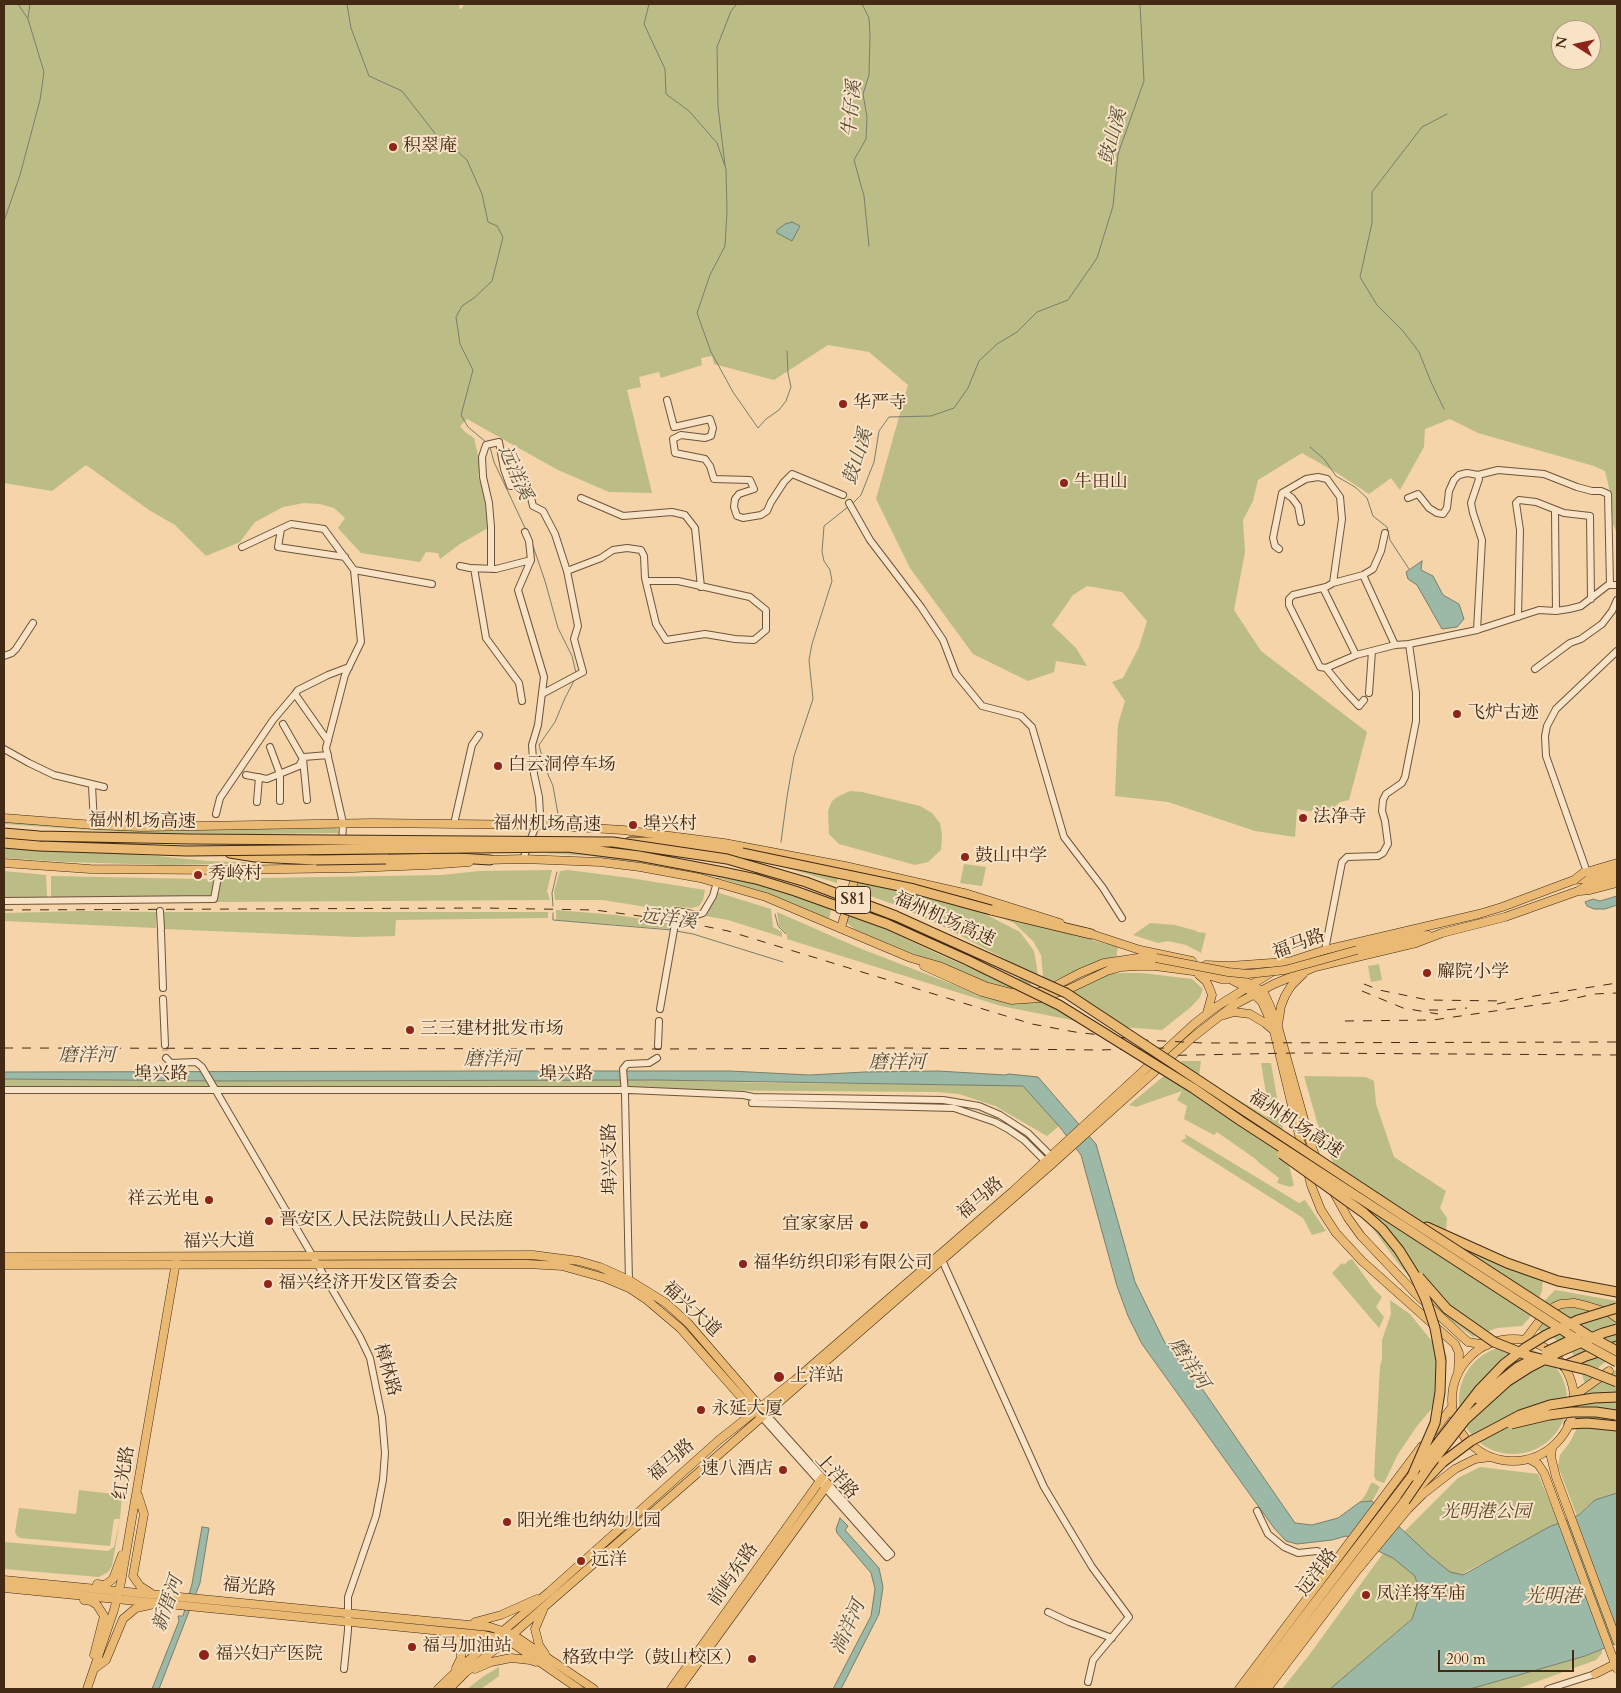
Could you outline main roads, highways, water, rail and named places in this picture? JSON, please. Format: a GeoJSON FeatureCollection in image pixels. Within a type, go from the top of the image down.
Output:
{"type":"FeatureCollection","features":[{"type":"Feature","properties":{"kind":"highway","name":"福州机场高速"},"geometry":{"type":"LineString","coordinates":[[4,833],[39,836],[191,839],[613,842],[727,859],[806,882],[896,916],[1066,993],[1404,1216],[1589,1336],[1617,1351]]}},
{"type":"Feature","properties":{"kind":"highway"},"geometry":{"type":"LineString","coordinates":[[613,842],[665,842],[742,853],[914,889],[1091,934]]}},
{"type":"Feature","properties":{"kind":"highway","name":"福州机场高速"},"geometry":{"type":"LineString","coordinates":[[4,844],[106,849],[215,850],[567,847],[639,856],[756,879],[795,891],[887,924],[967,960],[1059,1005],[1193,1088],[1584,1344],[1617,1362]]}},
{"type":"Feature","properties":{"kind":"highway"},"geometry":{"type":"LineString","coordinates":[[215,850],[255,857],[316,860],[458,858],[490,860]]}},
{"type":"Feature","properties":{"kind":"highway"},"geometry":{"type":"LineString","coordinates":[[1241,1121],[1272,1147],[1364,1213],[1382,1229],[1447,1309],[1494,1342],[1529,1356],[1587,1370],[1617,1382]]}},
{"type":"Feature","properties":{"kind":"highway"},"geometry":{"type":"LineString","coordinates":[[1404,1216],[1465,1245],[1558,1281],[1617,1292]]}},
{"type":"Feature","properties":{"kind":"highway"},"geometry":{"type":"LineString","coordinates":[[1405,1259],[1426,1300],[1436,1328],[1441,1361],[1440,1392],[1435,1423],[1412,1476]]}},
{"type":"Feature","properties":{"kind":"highway"},"geometry":{"type":"LineString","coordinates":[[1412,1476],[1480,1389],[1498,1370],[1525,1348],[1546,1335],[1598,1312],[1617,1308]]}},
{"type":"Feature","properties":{"kind":"highway"},"geometry":{"type":"LineString","coordinates":[[1458,1417],[1485,1392],[1518,1368],[1561,1344],[1617,1323]]}},
{"type":"Feature","properties":{"kind":"highway"},"geometry":{"type":"LineString","coordinates":[[1405,1501],[1429,1466],[1465,1420],[1508,1381],[1561,1351],[1617,1329]]}},
{"type":"Feature","properties":{"kind":"highway"},"geometry":{"type":"LineString","coordinates":[[1564,1366],[1586,1356],[1617,1346]]}},
{"type":"Feature","properties":{"kind":"highway"},"geometry":{"type":"LineString","coordinates":[[1405,1501],[1443,1462],[1471,1441],[1520,1415],[1550,1405],[1594,1398],[1617,1397]]}},
{"type":"Feature","properties":{"kind":"highway"},"geometry":{"type":"LineString","coordinates":[[1492,1430],[1539,1417],[1564,1413],[1596,1412],[1617,1415]]}},
{"type":"Feature","properties":{"kind":"highway"},"geometry":{"type":"LineString","coordinates":[[1569,1424],[1587,1423],[1617,1426]]}},
{"type":"Feature","properties":{"kind":"highway","name":"远洋路"},"geometry":{"type":"LineString","coordinates":[[1249,1689],[1412,1476]]}},
{"type":"Feature","properties":{"kind":"highway","name":"远洋路"},"geometry":{"type":"LineString","coordinates":[[1260,1689],[1405,1501]]}},
{"type":"Feature","properties":{"kind":"main road"},"geometry":{"type":"LineString","coordinates":[[4,818],[94,825],[179,827],[343,823],[536,826],[623,830],[771,851],[968,894],[1038,915],[1140,950],[1206,964],[1229,966],[1288,962]]}},
{"type":"Feature","properties":{"kind":"main road"},"geometry":{"type":"LineString","coordinates":[[4,863],[90,869],[217,870],[427,865],[523,859],[608,863],[670,872],[717,882],[766,898],[911,958],[939,966],[992,988],[1012,993],[1025,993],[1051,988],[1104,963],[1138,958],[1156,958],[1248,974],[1285,970],[1357,946],[1414,936],[1442,934]]}},
{"type":"Feature","properties":{"kind":"main road"},"geometry":{"type":"LineString","coordinates":[[1587,880],[1617,863]]}},
{"type":"Feature","properties":{"kind":"main road"},"geometry":{"type":"LineString","coordinates":[[841,928],[858,869]]}},
{"type":"Feature","properties":{"kind":"main road"},"geometry":{"type":"LineString","coordinates":[[1587,880],[1617,869]]}},
{"type":"Feature","properties":{"kind":"main road"},"geometry":{"type":"LineString","coordinates":[[1587,880],[1617,877]]}},
{"type":"Feature","properties":{"kind":"main road","name":"福马路"},"geometry":{"type":"LineString","coordinates":[[1086,1129],[1194,1024],[1288,962],[1348,944],[1357,946],[1479,914],[1574,880],[1587,880]]}},
{"type":"Feature","properties":{"kind":"main road"},"geometry":{"type":"LineString","coordinates":[[1587,880],[1617,883]]}},
{"type":"Feature","properties":{"kind":"main road","name":"福马路"},"geometry":{"type":"LineString","coordinates":[[438,1689],[719,1440],[761,1412],[942,1260],[1086,1129],[1219,1016],[1257,992],[1315,967],[1416,943],[1511,915],[1578,891],[1587,880]]}},
{"type":"Feature","properties":{"kind":"main road"},"geometry":{"type":"LineString","coordinates":[[911,958],[982,992],[1011,1000],[1033,999],[1054,994],[1092,977],[1121,967],[1155,966],[1193,971],[1221,979],[1230,979],[1249,986]]}},
{"type":"Feature","properties":{"kind":"main road"},"geometry":{"type":"LineString","coordinates":[[1206,964],[1236,975],[1257,992],[1265,995],[1276,1030],[1311,1185],[1321,1210],[1336,1234],[1362,1261],[1455,1344],[1459,1359],[1452,1407],[1456,1423],[1464,1437],[1476,1449],[1490,1457],[1509,1462],[1529,1460],[1552,1448],[1562,1437],[1569,1424],[1574,1396],[1571,1380],[1564,1366],[1547,1349],[1536,1343],[1525,1340],[1505,1340],[1486,1345],[1470,1357],[1458,1374]]}},
{"type":"Feature","properties":{"kind":"main road"},"geometry":{"type":"LineString","coordinates":[[1315,967],[1298,978],[1285,996],[1276,1030],[1320,1169],[1348,1218],[1374,1252],[1440,1318],[1468,1342],[1486,1345]]}},
{"type":"Feature","properties":{"kind":"main road"},"geometry":{"type":"LineString","coordinates":[[1193,971],[1206,981],[1210,987],[1212,995],[1207,1014]]}},
{"type":"Feature","properties":{"kind":"main road"},"geometry":{"type":"LineString","coordinates":[[1219,1016],[1234,1012],[1250,1014],[1276,1030]]}},
{"type":"Feature","properties":{"kind":"main road","name":"福马路"},"geometry":{"type":"LineString","coordinates":[[449,1689],[1012,1192],[1048,1158],[1068,1145]]}},
{"type":"Feature","properties":{"kind":"main road","name":"福兴大道"},"geometry":{"type":"LineString","coordinates":[[4,1265],[312,1256],[549,1256],[612,1271],[657,1296],[675,1311],[705,1342],[761,1412]]}},
{"type":"Feature","properties":{"kind":"main road","name":"福兴大道"},"geometry":{"type":"LineString","coordinates":[[4,1257],[316,1264],[546,1264],[580,1270],[628,1288],[647,1300],[680,1328],[749,1406],[761,1412]]}},
{"type":"Feature","properties":{"kind":"main road","name":"红光路"},"geometry":{"type":"LineString","coordinates":[[86,1689],[118,1595],[176,1261]]}},
{"type":"Feature","properties":{"kind":"main road"},"geometry":{"type":"LineString","coordinates":[[1525,1340],[1546,1312],[1561,1304],[1574,1303],[1587,1306],[1610,1313],[1617,1318]]}},
{"type":"Feature","properties":{"kind":"main road"},"geometry":{"type":"LineString","coordinates":[[1574,1396],[1609,1370]]}},
{"type":"Feature","properties":{"kind":"main road"},"geometry":{"type":"LineString","coordinates":[[1240,1689],[1452,1407]]}},
{"type":"Feature","properties":{"kind":"main road"},"geometry":{"type":"LineString","coordinates":[[1552,1448],[1551,1457],[1556,1477],[1617,1641]]}},
{"type":"Feature","properties":{"kind":"main road"},"geometry":{"type":"LineString","coordinates":[[1267,1689],[1354,1573],[1398,1520],[1423,1494],[1455,1469],[1475,1459],[1490,1457]]}},
{"type":"Feature","properties":{"kind":"main road"},"geometry":{"type":"LineString","coordinates":[[1529,1460],[1538,1464],[1546,1480],[1617,1666],[1595,1674]]}},
{"type":"Feature","properties":{"kind":"main road","name":"前屿东路"},"geometry":{"type":"LineString","coordinates":[[671,1689],[824,1482],[678,1689]]}},
{"type":"Feature","properties":{"kind":"main road"},"geometry":{"type":"LineString","coordinates":[[137,1494],[144,1514],[133,1576],[143,1588],[155,1595]]}},
{"type":"Feature","properties":{"kind":"main road"},"geometry":{"type":"LineString","coordinates":[[74,1587],[91,1584],[106,1585],[113,1579],[121,1560],[126,1530],[134,1510]]}},
{"type":"Feature","properties":{"kind":"main road","name":"福光路"},"geometry":{"type":"LineString","coordinates":[[4,1580],[74,1587],[162,1605],[490,1626],[503,1631],[509,1637]]}},
{"type":"Feature","properties":{"kind":"main road","name":"福光路"},"geometry":{"type":"LineString","coordinates":[[4,1588],[48,1592],[155,1595],[199,1599],[431,1630],[509,1637]]}},
{"type":"Feature","properties":{"kind":"main road"},"geometry":{"type":"LineString","coordinates":[[48,1592],[69,1599],[92,1601],[103,1612],[104,1621],[95,1648],[93,1671]]}},
{"type":"Feature","properties":{"kind":"main road"},"geometry":{"type":"LineString","coordinates":[[461,1623],[501,1615],[545,1595]]}},
{"type":"Feature","properties":{"kind":"main road"},"geometry":{"type":"LineString","coordinates":[[93,1671],[106,1660],[123,1619],[130,1612],[142,1606],[162,1605]]}},
{"type":"Feature","properties":{"kind":"main road"},"geometry":{"type":"LineString","coordinates":[[546,1605],[535,1630],[539,1645],[547,1662],[579,1689]]}},
{"type":"Feature","properties":{"kind":"main road"},"geometry":{"type":"LineString","coordinates":[[431,1630],[453,1636],[462,1646],[462,1658],[450,1678]]}},
{"type":"Feature","properties":{"kind":"main road"},"geometry":{"type":"LineString","coordinates":[[509,1637],[594,1689]]}},
{"type":"Feature","properties":{"kind":"main road"},"geometry":{"type":"LineString","coordinates":[[466,1672],[491,1662],[511,1658],[547,1662]]}},
{"type":"Feature","properties":{"kind":"water"},"geometry":{"type":"Polygon","coordinates":[[[792,222],[800,226],[792,241],[777,233],[777,230],[785,224],[792,222]]]}},
{"type":"Feature","properties":{"kind":"water"},"geometry":{"type":"Polygon","coordinates":[[[1422,561],[1421,570],[1433,576],[1443,595],[1459,604],[1464,619],[1457,627],[1442,629],[1417,585],[1408,579],[1406,572],[1422,561]]]}},
{"type":"Feature","properties":{"kind":"water"},"geometry":{"type":"Polygon","coordinates":[[[1617,896],[1617,905],[1605,909],[1594,909],[1587,906],[1585,902],[1593,899],[1600,901],[1617,896]]]}},
{"type":"Feature","properties":{"kind":"water","name":"光明港"},"geometry":{"type":"Polygon","coordinates":[[[730,1071],[809,1075],[938,1071],[1038,1077],[1096,1144],[1135,1282],[1164,1341],[1203,1390],[1295,1523],[1312,1525],[1338,1518],[1360,1502],[1372,1501],[1429,1555],[1450,1572],[1463,1575],[1549,1527],[1579,1515],[1595,1500],[1617,1493],[1617,1643],[1585,1656],[1470,1689],[1330,1689],[1412,1619],[1420,1595],[1415,1576],[1393,1558],[1346,1536],[1332,1540],[1297,1544],[1286,1541],[1274,1528],[1142,1344],[1128,1316],[1117,1286],[1081,1155],[1059,1126],[1023,1086],[655,1080],[221,1081],[4,1079],[4,1072],[730,1071]]]}},
{"type":"Feature","properties":{"kind":"water"},"geometry":{"type":"Polygon","coordinates":[[[840,1518],[848,1526],[845,1530],[879,1568],[883,1587],[879,1614],[841,1689],[833,1689],[871,1616],[875,1589],[871,1573],[837,1533],[836,1529],[840,1518]]]}},
{"type":"Feature","properties":{"kind":"water"},"geometry":{"type":"Polygon","coordinates":[[[202,1527],[209,1528],[200,1583],[159,1689],[152,1689],[179,1621],[178,1616],[183,1616],[192,1584],[202,1527]]]}},
{"type":"Feature","properties":{"kind":"waterway"},"geometry":{"type":"LineString","coordinates":[[4,221],[20,175],[40,100],[44,72],[28,19],[18,4]]}},
{"type":"Feature","properties":{"kind":"waterway"},"geometry":{"type":"LineString","coordinates":[[28,18],[30,4]]}},
{"type":"Feature","properties":{"kind":"waterway","name":"远洋溪"},"geometry":{"type":"LineString","coordinates":[[347,4],[351,28],[369,76],[402,91],[444,145],[457,151],[467,160],[482,194],[488,222],[497,226],[503,237],[492,281],[474,298],[462,306],[456,317],[460,344],[473,370],[461,415],[468,427],[486,442]]}},
{"type":"Feature","properties":{"kind":"waterway"},"geometry":{"type":"LineString","coordinates":[[649,4],[644,24],[665,69],[666,94],[689,111],[717,143],[726,169],[727,211],[725,246],[710,275],[697,313],[711,352],[733,392],[758,428],[766,419],[779,410],[786,401],[791,387],[787,351]]}},
{"type":"Feature","properties":{"kind":"waterway"},"geometry":{"type":"LineString","coordinates":[[725,165],[718,107],[717,47],[731,11],[737,4]]}},
{"type":"Feature","properties":{"kind":"waterway","name":"牛仔溪"},"geometry":{"type":"LineString","coordinates":[[862,4],[869,18],[870,35],[869,75],[863,94],[867,117],[866,139],[854,160],[864,196],[869,246]]}},
{"type":"Feature","properties":{"kind":"waterway","name":"鼓山溪"},"geometry":{"type":"LineString","coordinates":[[853,503],[861,495],[874,462],[879,431],[889,417],[931,416],[954,408],[968,388],[979,361],[997,344],[1017,332],[1037,312],[1068,300],[1097,258],[1113,206],[1118,154],[1144,81],[1140,4]]}},
{"type":"Feature","properties":{"kind":"waterway"},"geometry":{"type":"LineString","coordinates":[[1444,409],[1419,352],[1403,331],[1377,305],[1360,277],[1372,223],[1372,192],[1422,127],[1447,114]]}},
{"type":"Feature","properties":{"kind":"waterway","name":"远洋溪"},"geometry":{"type":"LineString","coordinates":[[490,447],[494,462],[526,530]]}},
{"type":"Feature","properties":{"kind":"waterway"},"geometry":{"type":"LineString","coordinates":[[1310,447],[1324,459],[1336,476],[1355,487],[1367,498],[1373,516],[1387,527],[1390,540],[1409,569]]}},
{"type":"Feature","properties":{"kind":"waterway","name":"鼓山溪"},"geometry":{"type":"LineString","coordinates":[[781,842],[794,756],[813,699],[809,660],[812,644],[832,581],[830,570],[824,561],[822,552],[824,526],[848,507]]}},
{"type":"Feature","properties":{"kind":"waterway","name":"远洋溪"},"geometry":{"type":"LineString","coordinates":[[532,543],[558,628],[572,656],[576,673]]}},
{"type":"Feature","properties":{"kind":"waterway","name":"远洋溪"},"geometry":{"type":"LineString","coordinates":[[558,814],[553,786],[544,765],[539,745],[555,722],[575,679]]}},
{"type":"Feature","properties":{"kind":"waterway","name":"远洋溪"},"geometry":{"type":"LineString","coordinates":[[553,906],[552,893],[557,872]]}},
{"type":"Feature","properties":{"kind":"waterway","name":"远洋溪"},"geometry":{"type":"LineString","coordinates":[[553,913],[553,920],[672,930]]}},
{"type":"Feature","properties":{"kind":"waterway"},"geometry":{"type":"LineString","coordinates":[[775,914],[778,926],[786,934]]}},
{"type":"Feature","properties":{"kind":"waterway","name":"远洋溪"},"geometry":{"type":"LineString","coordinates":[[676,931],[693,934],[783,962]]}},
{"type":"Feature","properties":{"kind":"tunnel"},"geometry":{"type":"LineString","coordinates":[[165,1045],[166,1058]]}},
{"type":"Feature","properties":{"kind":"railway"},"geometry":{"type":"LineString","coordinates":[[4,910],[483,908],[595,910],[684,922],[728,931],[1032,1024],[1075,1032],[1143,1040],[1203,1043],[1617,1042]]}},
{"type":"Feature","properties":{"kind":"railway"},"geometry":{"type":"LineString","coordinates":[[1497,1004],[1528,997],[1617,983]]}},
{"type":"Feature","properties":{"kind":"railway"},"geometry":{"type":"LineString","coordinates":[[1364,984],[1379,990],[1428,1000],[1504,1001]]}},
{"type":"Feature","properties":{"kind":"railway"},"geometry":{"type":"LineString","coordinates":[[1362,991],[1403,1008],[1438,1014]]}},
{"type":"Feature","properties":{"kind":"railway"},"geometry":{"type":"LineString","coordinates":[[1345,1021],[1433,1020],[1563,1001],[1594,994],[1617,993]]}},
{"type":"Feature","properties":{"kind":"railway"},"geometry":{"type":"LineString","coordinates":[[1429,1010],[1467,1008]]}},
{"type":"Feature","properties":{"kind":"railway"},"geometry":{"type":"LineString","coordinates":[[4,1048],[905,1048],[1100,1050],[1164,1048]]}},
{"type":"Feature","properties":{"kind":"railway"},"geometry":{"type":"LineString","coordinates":[[1142,1056],[1296,1053],[1617,1055]]}},
{"type":"Feature","properties":{"kind":"place","name":"积翠庵"},"geometry":{"type":"Point","coordinates":[393,147]}},
{"type":"Feature","properties":{"kind":"place","name":"华严寺"},"geometry":{"type":"Point","coordinates":[843,404]}},
{"type":"Feature","properties":{"kind":"place","name":"牛田山"},"geometry":{"type":"Point","coordinates":[1064,483]}},
{"type":"Feature","properties":{"kind":"place","name":"飞炉古迹"},"geometry":{"type":"Point","coordinates":[1457,714]}},
{"type":"Feature","properties":{"kind":"place","name":"白云洞停车场"},"geometry":{"type":"Point","coordinates":[498,766]}},
{"type":"Feature","properties":{"kind":"place","name":"法净寺"},"geometry":{"type":"Point","coordinates":[1303,818]}},
{"type":"Feature","properties":{"kind":"place","name":"埠兴村"},"geometry":{"type":"Point","coordinates":[633,825]}},
{"type":"Feature","properties":{"kind":"place","name":"鼓山中学"},"geometry":{"type":"Point","coordinates":[965,857]}},
{"type":"Feature","properties":{"kind":"place","name":"秀岭村"},"geometry":{"type":"Point","coordinates":[198,875]}},
{"type":"Feature","properties":{"kind":"place","name":"廨院小学"},"geometry":{"type":"Point","coordinates":[1427,973]}},
{"type":"Feature","properties":{"kind":"place","name":"三三建材批发市场"},"geometry":{"type":"Point","coordinates":[410,1030]}},
{"type":"Feature","properties":{"kind":"place","name":"祥云光电"},"geometry":{"type":"Point","coordinates":[209,1200]}},
{"type":"Feature","properties":{"kind":"place","name":"晋安区人民法院鼓山人民法庭"},"geometry":{"type":"Point","coordinates":[269,1221]}},
{"type":"Feature","properties":{"kind":"place","name":"宜家家居"},"geometry":{"type":"Point","coordinates":[864,1225]}},
{"type":"Feature","properties":{"kind":"place","name":"福华纺织印彩有限公司"},"geometry":{"type":"Point","coordinates":[743,1264]}},
{"type":"Feature","properties":{"kind":"place","name":"福兴经济开发区管委会"},"geometry":{"type":"Point","coordinates":[268,1284]}},
{"type":"Feature","properties":{"kind":"place","name":"上洋站"},"geometry":{"type":"Point","coordinates":[779,1377]}},
{"type":"Feature","properties":{"kind":"place","name":"永延大厦"},"geometry":{"type":"Point","coordinates":[701,1410]}},
{"type":"Feature","properties":{"kind":"place","name":"速八酒店"},"geometry":{"type":"Point","coordinates":[783,1470]}},
{"type":"Feature","properties":{"kind":"place","name":"阳光维也纳幼儿园"},"geometry":{"type":"Point","coordinates":[507,1522]}},
{"type":"Feature","properties":{"kind":"place","name":"远洋"},"geometry":{"type":"Point","coordinates":[581,1561]}},
{"type":"Feature","properties":{"kind":"place","name":"凤洋将军庙"},"geometry":{"type":"Point","coordinates":[1366,1595]}},
{"type":"Feature","properties":{"kind":"place","name":"福马加油站"},"geometry":{"type":"Point","coordinates":[412,1647]}},
{"type":"Feature","properties":{"kind":"place","name":"福兴妇产医院"},"geometry":{"type":"Point","coordinates":[204,1655]}},
{"type":"Feature","properties":{"kind":"place","name":"格致中学（鼓山校区）"},"geometry":{"type":"Point","coordinates":[752,1659]}},
{"type":"Feature","properties":{"kind":"water label","name":"磨洋河"},"geometry":{"type":"Point","coordinates":[87,1057]}},
{"type":"Feature","properties":{"kind":"water label","name":"磨洋河"},"geometry":{"type":"Point","coordinates":[492,1061]}},
{"type":"Feature","properties":{"kind":"water label","name":"磨洋河"},"geometry":{"type":"Point","coordinates":[897,1064]}},
{"type":"Feature","properties":{"kind":"water label","name":"磨洋河"},"geometry":{"type":"Point","coordinates":[1188,1364]}},
{"type":"Feature","properties":{"kind":"water label","name":"新厝河"},"geometry":{"type":"Point","coordinates":[169,1604]}},
{"type":"Feature","properties":{"kind":"water label","name":"淌洋河"},"geometry":{"type":"Point","coordinates":[849,1628]}},
{"type":"Feature","properties":{"kind":"park label","name":"光明港公园"},"geometry":{"type":"Point","coordinates":[1486,1513]}}]}
